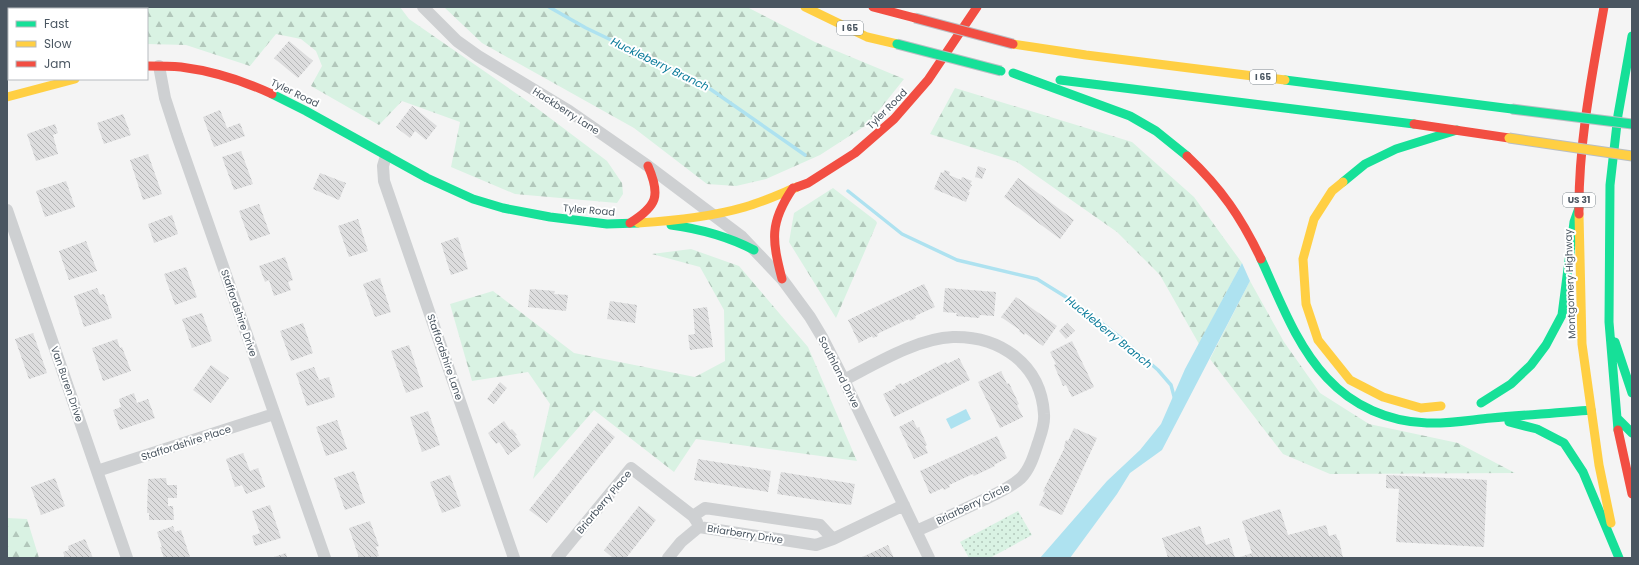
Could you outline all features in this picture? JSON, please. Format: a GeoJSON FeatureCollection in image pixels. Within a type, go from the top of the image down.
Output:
{"type":"FeatureCollection","features":[{"type":"Feature","properties":{"kind":"main road","name":"I 65"},"geometry":{"type":"LineString","coordinates":[[805,7],[867,37],[1001,71],[1048,79],[1456,130],[1632,156]]}},
{"type":"Feature","properties":{"kind":"main road","name":"I 65"},"geometry":{"type":"LineString","coordinates":[[873,7],[1013,44],[1118,59],[1632,124]]}},
{"type":"Feature","properties":{"kind":"main road","name":"Tyler Road"},"geometry":{"type":"LineString","coordinates":[[153,66],[208,72],[233,79],[265,91],[306,111],[386,156],[452,190],[473,199],[503,208],[564,219],[607,224],[655,222],[712,214],[744,206],[808,183],[855,153],[894,120],[928,80],[977,7]]}},
{"type":"Feature","properties":{"kind":"main road","name":"Montgomery Highway"},"geometry":{"type":"LineString","coordinates":[[1604,7],[1589,91],[1583,138],[1579,208],[1582,344],[1584,395],[1591,410],[1599,465],[1619,558]]}},
{"type":"Feature","properties":{"kind":"main road","name":"US 31"},"geometry":{"type":"LineString","coordinates":[[1632,36],[1618,115],[1610,185],[1609,322],[1618,433],[1632,494]]}},
{"type":"Feature","properties":{"kind":"main road"},"geometry":{"type":"LineString","coordinates":[[1013,73],[1108,107],[1142,123],[1156,131],[1203,172],[1224,195],[1243,224],[1300,341],[1312,360],[1336,387],[1369,410],[1386,416],[1428,423],[1486,417],[1591,410],[1618,433],[1632,448]]}},
{"type":"Feature","properties":{"kind":"main road"},"geometry":{"type":"LineString","coordinates":[[7,97],[71,80]]}},
{"type":"Feature","properties":{"kind":"main road"},"geometry":{"type":"LineString","coordinates":[[1451,406],[1421,408],[1383,397],[1350,380],[1318,340],[1306,304],[1303,259],[1314,219],[1332,191],[1365,164],[1389,152],[1456,130]]}},
{"type":"Feature","properties":{"kind":"main road"},"geometry":{"type":"LineString","coordinates":[[630,223],[650,208],[656,194],[656,183],[648,166]]}},
{"type":"Feature","properties":{"kind":"main road"},"geometry":{"type":"LineString","coordinates":[[782,279],[774,242],[777,218],[783,202],[793,188]]}},
{"type":"Feature","properties":{"kind":"main road"},"geometry":{"type":"LineString","coordinates":[[1504,401],[1477,403],[1511,384],[1530,365],[1546,345],[1562,315],[1574,222],[1579,208]]}},
{"type":"Feature","properties":{"kind":"main road"},"geometry":{"type":"LineString","coordinates":[[655,222],[712,232],[734,239],[754,250]]}},
{"type":"Feature","properties":{"kind":"main road"},"geometry":{"type":"LineString","coordinates":[[1609,322],[1632,393]]}},
{"type":"Feature","properties":{"kind":"main road"},"geometry":{"type":"LineString","coordinates":[[1584,395],[1602,406],[1632,433]]}},
{"type":"Feature","properties":{"kind":"main road"},"geometry":{"type":"LineString","coordinates":[[1486,417],[1537,429],[1564,443],[1583,472],[1619,558]]}},
{"type":"Feature","properties":{"kind":"street","name":"Hackberry Lane"},"geometry":{"type":"LineString","coordinates":[[423,7],[452,36],[478,56],[569,111],[648,166],[712,214]]}},
{"type":"Feature","properties":{"kind":"street","name":"Staffordshire Drive"},"geometry":{"type":"LineString","coordinates":[[153,66],[325,558]]}},
{"type":"Feature","properties":{"kind":"street","name":"Staffordshire Lane"},"geometry":{"type":"LineString","coordinates":[[386,156],[383,166],[384,181],[514,558]]}},
{"type":"Feature","properties":{"kind":"street","name":"Van Buren Drive"},"geometry":{"type":"LineString","coordinates":[[7,210],[127,558]]}},
{"type":"Feature","properties":{"kind":"street","name":"Southland Drive"},"geometry":{"type":"LineString","coordinates":[[712,214],[741,236],[782,279],[810,317],[844,380],[929,558]]}},
{"type":"Feature","properties":{"kind":"street","name":"Briarberry Circle"},"geometry":{"type":"LineString","coordinates":[[844,380],[917,345],[952,337],[969,338],[998,345],[1018,358],[1029,369],[1036,381],[1042,396],[1044,415],[1042,430],[1029,467],[1021,478],[1006,490],[916,531]]}},
{"type":"Feature","properties":{"kind":"street","name":"Staffordshire Place"},"geometry":{"type":"LineString","coordinates":[[97,471],[274,414]]}},
{"type":"Feature","properties":{"kind":"street","name":"Briarberry Place"},"geometry":{"type":"LineString","coordinates":[[557,558],[631,468],[696,521]]}},
{"type":"Feature","properties":{"kind":"street","name":"Briarberry Drive"},"geometry":{"type":"LineString","coordinates":[[833,539],[820,525],[706,508],[696,521],[816,545],[833,539],[904,505]]}},
{"type":"Feature","properties":{"kind":"street"},"geometry":{"type":"LineString","coordinates":[[668,558],[696,521]]}},
{"type":"Feature","properties":{"kind":"green space"},"geometry":{"type":"Polygon","coordinates":[[[400,7],[409,19],[530,103],[607,161],[622,183],[623,194],[617,203],[515,194],[451,167],[460,122],[402,101],[379,125],[311,86],[322,66],[316,51],[301,39],[276,34],[250,66],[186,45],[148,44],[148,8],[102,8],[400,7]]]}},
{"type":"Feature","properties":{"kind":"green space"},"geometry":{"type":"Polygon","coordinates":[[[444,7],[747,7],[815,42],[904,79],[868,124],[820,155],[766,179],[736,186],[707,184],[634,128],[482,43],[444,7]]]}},
{"type":"Feature","properties":{"kind":"green space"},"geometry":{"type":"Polygon","coordinates":[[[955,88],[1132,142],[1194,197],[1242,263],[1199,344],[1160,275],[1117,232],[1017,162],[930,134],[955,88]]]}},
{"type":"Feature","properties":{"kind":"green space"},"geometry":{"type":"Polygon","coordinates":[[[833,188],[877,223],[836,318],[789,242],[794,213],[833,188]]]}},
{"type":"Feature","properties":{"kind":"green space"},"geometry":{"type":"Polygon","coordinates":[[[691,249],[739,266],[808,347],[857,461],[696,439],[674,472],[594,410],[533,479],[550,404],[528,372],[472,381],[450,304],[493,291],[574,353],[695,377],[725,361],[724,310],[700,267],[652,254],[691,249]]]}},
{"type":"Feature","properties":{"kind":"green space"},"geometry":{"type":"Polygon","coordinates":[[[1250,281],[1284,342],[1320,393],[1369,424],[1458,443],[1515,473],[1330,474],[1283,454],[1210,359],[1250,281]]]}},
{"type":"Feature","properties":{"kind":"green space"},"geometry":{"type":"Polygon","coordinates":[[[1018,511],[1032,535],[990,558],[969,558],[960,542],[1018,511]]]}},
{"type":"Feature","properties":{"kind":"green space"},"geometry":{"type":"Polygon","coordinates":[[[7,518],[27,519],[39,558],[7,558],[7,518]]]}},
{"type":"Feature","properties":{"kind":"water"},"geometry":{"type":"Polygon","coordinates":[[[1242,263],[1250,281],[1162,450],[1130,473],[1117,494],[1070,558],[1040,558],[1107,481],[1140,450],[1161,424],[1185,369],[1242,263]]]}},
{"type":"Feature","properties":{"kind":"water"},"geometry":{"type":"Polygon","coordinates":[[[966,409],[971,419],[951,429],[946,419],[966,409]]]}},
{"type":"Feature","properties":{"kind":"building"},"geometry":{"type":"Polygon","coordinates":[[[289,41],[313,61],[298,78],[274,58],[289,41]]]}},
{"type":"Feature","properties":{"kind":"building"},"geometry":{"type":"Polygon","coordinates":[[[412,106],[437,126],[426,140],[415,131],[410,138],[396,127],[412,106]]]}},
{"type":"Feature","properties":{"kind":"building"},"geometry":{"type":"Polygon","coordinates":[[[220,110],[227,128],[240,123],[245,136],[214,147],[203,117],[220,110]]]}},
{"type":"Feature","properties":{"kind":"building"},"geometry":{"type":"Polygon","coordinates":[[[123,114],[131,135],[104,144],[97,123],[123,114]]]}},
{"type":"Feature","properties":{"kind":"building"},"geometry":{"type":"Polygon","coordinates":[[[55,124],[58,133],[53,135],[58,154],[36,161],[27,134],[55,124]]]}},
{"type":"Feature","properties":{"kind":"building"},"geometry":{"type":"Polygon","coordinates":[[[241,151],[253,184],[234,190],[222,157],[241,151]]]}},
{"type":"Feature","properties":{"kind":"building"},"geometry":{"type":"Polygon","coordinates":[[[148,154],[162,194],[143,200],[130,160],[148,154]]]}},
{"type":"Feature","properties":{"kind":"building"},"geometry":{"type":"Polygon","coordinates":[[[978,166],[986,169],[982,179],[975,177],[978,166]]]}},
{"type":"Feature","properties":{"kind":"building"},"geometry":{"type":"Polygon","coordinates":[[[945,170],[950,172],[949,175],[961,180],[962,177],[972,181],[966,202],[934,189],[941,172],[943,173],[945,170]]]}},
{"type":"Feature","properties":{"kind":"building"},"geometry":{"type":"Polygon","coordinates":[[[320,173],[346,183],[339,200],[313,189],[320,173]]]}},
{"type":"Feature","properties":{"kind":"building"},"geometry":{"type":"Polygon","coordinates":[[[1018,178],[1074,220],[1060,239],[1004,197],[1018,178]]]}},
{"type":"Feature","properties":{"kind":"building"},"geometry":{"type":"Polygon","coordinates":[[[66,181],[75,207],[45,217],[36,191],[66,181]]]}},
{"type":"Feature","properties":{"kind":"building"},"geometry":{"type":"Polygon","coordinates":[[[259,204],[270,234],[250,241],[239,211],[259,204]]]}},
{"type":"Feature","properties":{"kind":"building"},"geometry":{"type":"Polygon","coordinates":[[[172,215],[178,234],[154,243],[148,224],[172,215]]]}},
{"type":"Feature","properties":{"kind":"building"},"geometry":{"type":"Polygon","coordinates":[[[358,219],[368,251],[349,257],[338,226],[358,219]]]}},
{"type":"Feature","properties":{"kind":"building"},"geometry":{"type":"Polygon","coordinates":[[[458,237],[468,269],[451,275],[441,243],[458,237]]]}},
{"type":"Feature","properties":{"kind":"building"},"geometry":{"type":"Polygon","coordinates":[[[86,241],[97,271],[69,280],[59,251],[86,241]]]}},
{"type":"Feature","properties":{"kind":"building"},"geometry":{"type":"Polygon","coordinates":[[[285,257],[293,280],[288,282],[291,290],[274,296],[269,280],[265,282],[259,266],[285,257]]]}},
{"type":"Feature","properties":{"kind":"building"},"geometry":{"type":"Polygon","coordinates":[[[186,267],[197,297],[175,305],[164,274],[186,267]]]}},
{"type":"Feature","properties":{"kind":"building"},"geometry":{"type":"Polygon","coordinates":[[[380,278],[391,312],[375,317],[363,284],[380,278]]]}},
{"type":"Feature","properties":{"kind":"building"},"geometry":{"type":"Polygon","coordinates":[[[924,284],[935,307],[915,316],[916,318],[910,321],[909,319],[877,334],[878,336],[873,338],[872,336],[859,343],[848,320],[924,284]]]}},
{"type":"Feature","properties":{"kind":"building"},"geometry":{"type":"Polygon","coordinates":[[[97,288],[100,295],[104,294],[112,318],[84,327],[74,296],[97,288]]]}},
{"type":"Feature","properties":{"kind":"building"},"geometry":{"type":"Polygon","coordinates":[[[945,288],[996,292],[994,316],[980,315],[979,318],[956,316],[957,313],[943,312],[945,288]]]}},
{"type":"Feature","properties":{"kind":"building"},"geometry":{"type":"Polygon","coordinates":[[[530,289],[555,291],[554,294],[568,295],[566,311],[528,307],[530,289]]]}},
{"type":"Feature","properties":{"kind":"building"},"geometry":{"type":"Polygon","coordinates":[[[1016,297],[1057,326],[1043,346],[1025,333],[1024,335],[1019,331],[1020,330],[1001,317],[1016,297]]]}},
{"type":"Feature","properties":{"kind":"building"},"geometry":{"type":"Polygon","coordinates":[[[610,301],[637,305],[635,323],[607,319],[610,301]]]}},
{"type":"Feature","properties":{"kind":"building"},"geometry":{"type":"Polygon","coordinates":[[[707,307],[713,347],[690,350],[688,335],[695,334],[693,309],[707,307]]]}},
{"type":"Feature","properties":{"kind":"building"},"geometry":{"type":"Polygon","coordinates":[[[202,313],[212,341],[192,348],[182,319],[202,313]]]}},
{"type":"Feature","properties":{"kind":"building"},"geometry":{"type":"Polygon","coordinates":[[[303,323],[313,353],[291,361],[280,331],[303,323]]]}},
{"type":"Feature","properties":{"kind":"building"},"geometry":{"type":"Polygon","coordinates":[[[1067,323],[1075,331],[1066,339],[1059,331],[1067,323]]]}},
{"type":"Feature","properties":{"kind":"building"},"geometry":{"type":"Polygon","coordinates":[[[33,333],[47,373],[29,379],[15,339],[33,333]]]}},
{"type":"Feature","properties":{"kind":"building"},"geometry":{"type":"Polygon","coordinates":[[[117,339],[120,348],[122,347],[131,371],[103,381],[92,348],[117,339]]]}},
{"type":"Feature","properties":{"kind":"building"},"geometry":{"type":"Polygon","coordinates":[[[1072,341],[1094,387],[1072,397],[1066,385],[1063,386],[1054,365],[1056,364],[1050,352],[1072,341]]]}},
{"type":"Feature","properties":{"kind":"building"},"geometry":{"type":"Polygon","coordinates":[[[409,345],[423,387],[406,393],[391,351],[409,345]]]}},
{"type":"Feature","properties":{"kind":"building"},"geometry":{"type":"Polygon","coordinates":[[[959,358],[970,380],[894,417],[883,394],[896,388],[895,386],[901,383],[902,385],[946,362],[947,364],[959,358]]]}},
{"type":"Feature","properties":{"kind":"building"},"geometry":{"type":"Polygon","coordinates":[[[211,365],[229,378],[211,403],[193,390],[211,365]]]}},
{"type":"Feature","properties":{"kind":"building"},"geometry":{"type":"Polygon","coordinates":[[[314,367],[319,380],[329,377],[335,397],[307,406],[296,373],[314,367]]]}},
{"type":"Feature","properties":{"kind":"building"},"geometry":{"type":"Polygon","coordinates":[[[1001,371],[1007,384],[1009,383],[1019,404],[1017,405],[1023,417],[1000,428],[978,382],[1001,371]]]}},
{"type":"Feature","properties":{"kind":"building"},"geometry":{"type":"Polygon","coordinates":[[[500,382],[507,388],[494,404],[487,399],[500,382]]]}},
{"type":"Feature","properties":{"kind":"building"},"geometry":{"type":"Polygon","coordinates":[[[134,393],[137,403],[148,399],[155,418],[120,430],[113,410],[121,407],[119,399],[134,393]]]}},
{"type":"Feature","properties":{"kind":"building"},"geometry":{"type":"Polygon","coordinates":[[[428,411],[440,445],[422,452],[410,417],[428,411]]]}},
{"type":"Feature","properties":{"kind":"building"},"geometry":{"type":"Polygon","coordinates":[[[337,420],[347,449],[326,456],[316,427],[337,420]]]}},
{"type":"Feature","properties":{"kind":"building"},"geometry":{"type":"Polygon","coordinates":[[[913,420],[917,428],[919,427],[927,445],[925,446],[928,453],[914,459],[899,427],[913,420]]]}},
{"type":"Feature","properties":{"kind":"building"},"geometry":{"type":"Polygon","coordinates":[[[504,421],[510,430],[512,429],[517,435],[515,436],[521,445],[508,455],[499,442],[496,444],[488,433],[504,421]]]}},
{"type":"Feature","properties":{"kind":"building"},"geometry":{"type":"Polygon","coordinates":[[[598,423],[615,437],[547,523],[529,510],[598,423]]]}},
{"type":"Feature","properties":{"kind":"building"},"geometry":{"type":"Polygon","coordinates":[[[1074,428],[1097,438],[1062,515],[1039,505],[1045,492],[1043,491],[1065,447],[1066,440],[1068,441],[1074,428]]]}},
{"type":"Feature","properties":{"kind":"building"},"geometry":{"type":"Polygon","coordinates":[[[997,436],[1007,458],[994,465],[995,466],[974,476],[973,474],[949,485],[950,487],[944,490],[943,488],[930,494],[920,471],[997,436]]]}},
{"type":"Feature","properties":{"kind":"building"},"geometry":{"type":"Polygon","coordinates":[[[243,453],[250,471],[258,468],[265,487],[246,494],[242,485],[235,487],[226,459],[243,453]]]}},
{"type":"Feature","properties":{"kind":"building"},"geometry":{"type":"Polygon","coordinates":[[[698,459],[771,471],[768,492],[694,480],[698,459]]]}},
{"type":"Feature","properties":{"kind":"building"},"geometry":{"type":"Polygon","coordinates":[[[354,471],[365,503],[345,510],[334,478],[354,471]]]}},
{"type":"Feature","properties":{"kind":"building"},"geometry":{"type":"Polygon","coordinates":[[[781,472],[855,484],[851,505],[777,494],[781,472]]]}},
{"type":"Feature","properties":{"kind":"building"},"geometry":{"type":"Polygon","coordinates":[[[450,475],[461,506],[442,513],[430,482],[450,475]]]}},
{"type":"Feature","properties":{"kind":"building"},"geometry":{"type":"Polygon","coordinates":[[[1386,475],[1487,480],[1484,547],[1396,542],[1399,489],[1386,488],[1386,475]]]}},
{"type":"Feature","properties":{"kind":"building"},"geometry":{"type":"Polygon","coordinates":[[[55,478],[65,506],[41,515],[31,487],[55,478]]]}},
{"type":"Feature","properties":{"kind":"building"},"geometry":{"type":"Polygon","coordinates":[[[166,478],[167,485],[177,485],[177,498],[168,498],[168,506],[173,506],[174,520],[149,520],[149,513],[147,513],[148,479],[166,478]]]}},
{"type":"Feature","properties":{"kind":"building"},"geometry":{"type":"Polygon","coordinates":[[[270,505],[281,538],[255,546],[252,536],[260,533],[252,511],[270,505]]]}},
{"type":"Feature","properties":{"kind":"building"},"geometry":{"type":"Polygon","coordinates":[[[639,506],[656,520],[626,558],[613,558],[604,550],[639,506]]]}},
{"type":"Feature","properties":{"kind":"building"},"geometry":{"type":"Polygon","coordinates":[[[1280,509],[1288,535],[1326,525],[1329,536],[1336,534],[1343,558],[1237,558],[1252,553],[1242,521],[1280,509]]]}},
{"type":"Feature","properties":{"kind":"building"},"geometry":{"type":"Polygon","coordinates":[[[370,521],[379,546],[376,547],[379,556],[372,558],[359,558],[349,528],[370,521]]]}},
{"type":"Feature","properties":{"kind":"building"},"geometry":{"type":"Polygon","coordinates":[[[173,526],[175,532],[181,530],[190,557],[164,558],[157,532],[173,526]]]}},
{"type":"Feature","properties":{"kind":"building"},"geometry":{"type":"Polygon","coordinates":[[[1200,526],[1206,545],[1229,538],[1235,558],[1168,558],[1162,538],[1200,526]]]}},
{"type":"Feature","properties":{"kind":"building"},"geometry":{"type":"Polygon","coordinates":[[[85,539],[93,558],[65,558],[63,552],[69,550],[68,546],[85,539]]]}},
{"type":"Feature","properties":{"kind":"building"},"geometry":{"type":"Polygon","coordinates":[[[888,545],[894,558],[860,558],[888,545]]]}},
{"type":"Feature","properties":{"kind":"building"},"geometry":{"type":"Polygon","coordinates":[[[286,553],[287,558],[271,558],[286,553]]]}},
{"type":"Feature","properties":{"kind":"waterway","name":"Huckleberry Branch"},"geometry":{"type":"LineString","coordinates":[[549,7],[586,28],[703,84],[805,155]]}},
{"type":"Feature","properties":{"kind":"waterway","name":"Huckleberry Branch"},"geometry":{"type":"LineString","coordinates":[[848,191],[902,234],[957,260],[1037,279],[1074,302],[1122,339],[1158,370],[1171,385],[1175,400]]}},
{"type":"Feature","properties":{"kind":"traffic: fast"},"geometry":{"type":"LineString","coordinates":[[1618,430],[1609,322],[1610,185],[1618,115],[1632,36]]}},
{"type":"Feature","properties":{"kind":"traffic: fast"},"geometry":{"type":"LineString","coordinates":[[897,44],[1001,71]]}},
{"type":"Feature","properties":{"kind":"traffic: fast"},"geometry":{"type":"LineString","coordinates":[[1013,73],[1130,116],[1156,131],[1187,156]]}},
{"type":"Feature","properties":{"kind":"traffic: fast"},"geometry":{"type":"LineString","coordinates":[[1060,80],[1414,124]]}},
{"type":"Feature","properties":{"kind":"traffic: fast"},"geometry":{"type":"LineString","coordinates":[[1285,80],[1512,109]]}},
{"type":"Feature","properties":{"kind":"traffic: fast"},"geometry":{"type":"LineString","coordinates":[[272,94],[306,111],[427,178],[473,199],[503,208],[550,217],[607,224],[638,223]]}},
{"type":"Feature","properties":{"kind":"traffic: fast"},"geometry":{"type":"LineString","coordinates":[[1512,109],[1632,124]]}},
{"type":"Feature","properties":{"kind":"traffic: fast"},"geometry":{"type":"LineString","coordinates":[[1343,182],[1365,164],[1396,149],[1457,130]]}},
{"type":"Feature","properties":{"kind":"traffic: fast"},"geometry":{"type":"LineString","coordinates":[[1481,403],[1511,384],[1531,365],[1546,345],[1562,315],[1574,222],[1579,208]]}},
{"type":"Feature","properties":{"kind":"traffic: fast"},"geometry":{"type":"LineString","coordinates":[[671,225],[714,234],[754,250]]}},
{"type":"Feature","properties":{"kind":"traffic: fast"},"geometry":{"type":"LineString","coordinates":[[1261,259],[1290,322],[1306,351],[1316,365],[1337,388],[1348,397],[1372,411],[1386,416],[1413,422],[1435,423],[1591,410]]}},
{"type":"Feature","properties":{"kind":"traffic: fast"},"geometry":{"type":"LineString","coordinates":[[1615,342],[1632,393]]}},
{"type":"Feature","properties":{"kind":"traffic: fast"},"geometry":{"type":"LineString","coordinates":[[1617,418],[1632,433]]}},
{"type":"Feature","properties":{"kind":"traffic: fast"},"geometry":{"type":"LineString","coordinates":[[1509,422],[1537,429],[1564,443],[1583,472],[1619,558]]}},
{"type":"Feature","properties":{"kind":"traffic: slow"},"geometry":{"type":"LineString","coordinates":[[805,7],[867,37],[897,44]]}},
{"type":"Feature","properties":{"kind":"traffic: slow"},"geometry":{"type":"LineString","coordinates":[[1013,44],[1086,55],[1285,80]]}},
{"type":"Feature","properties":{"kind":"traffic: slow"},"geometry":{"type":"LineString","coordinates":[[7,97],[71,80]]}},
{"type":"Feature","properties":{"kind":"traffic: slow"},"geometry":{"type":"LineString","coordinates":[[1509,138],[1632,156]]}},
{"type":"Feature","properties":{"kind":"traffic: slow"},"geometry":{"type":"LineString","coordinates":[[1343,182],[1332,191],[1314,219],[1303,259],[1306,304],[1318,340],[1350,380],[1383,397],[1421,408],[1441,406]]}},
{"type":"Feature","properties":{"kind":"traffic: slow"},"geometry":{"type":"LineString","coordinates":[[638,223],[692,218],[720,213],[758,203],[797,187]]}},
{"type":"Feature","properties":{"kind":"traffic: slow"},"geometry":{"type":"LineString","coordinates":[[1579,214],[1582,344],[1599,465],[1611,523]]}},
{"type":"Feature","properties":{"kind":"traffic: jam"},"geometry":{"type":"LineString","coordinates":[[873,7],[915,18]]}},
{"type":"Feature","properties":{"kind":"traffic: jam"},"geometry":{"type":"LineString","coordinates":[[797,187],[808,183],[855,153],[894,119],[928,80],[977,7]]}},
{"type":"Feature","properties":{"kind":"traffic: jam"},"geometry":{"type":"LineString","coordinates":[[1579,214],[1579,188],[1583,136],[1604,7]]}},
{"type":"Feature","properties":{"kind":"traffic: jam"},"geometry":{"type":"LineString","coordinates":[[915,18],[1013,44]]}},
{"type":"Feature","properties":{"kind":"traffic: jam"},"geometry":{"type":"LineString","coordinates":[[148,66],[181,67],[204,71],[239,81],[272,94]]}},
{"type":"Feature","properties":{"kind":"traffic: jam"},"geometry":{"type":"LineString","coordinates":[[1414,124],[1509,138]]}},
{"type":"Feature","properties":{"kind":"traffic: jam"},"geometry":{"type":"LineString","coordinates":[[1187,156],[1210,180],[1238,216],[1261,259]]}},
{"type":"Feature","properties":{"kind":"traffic: jam"},"geometry":{"type":"LineString","coordinates":[[630,223],[646,211],[654,199],[654,185],[648,166]]}},
{"type":"Feature","properties":{"kind":"traffic: jam"},"geometry":{"type":"LineString","coordinates":[[782,279],[776,253],[776,222],[785,200],[793,188]]}},
{"type":"Feature","properties":{"kind":"traffic: jam"},"geometry":{"type":"LineString","coordinates":[[1618,430],[1632,494]]}}]}
